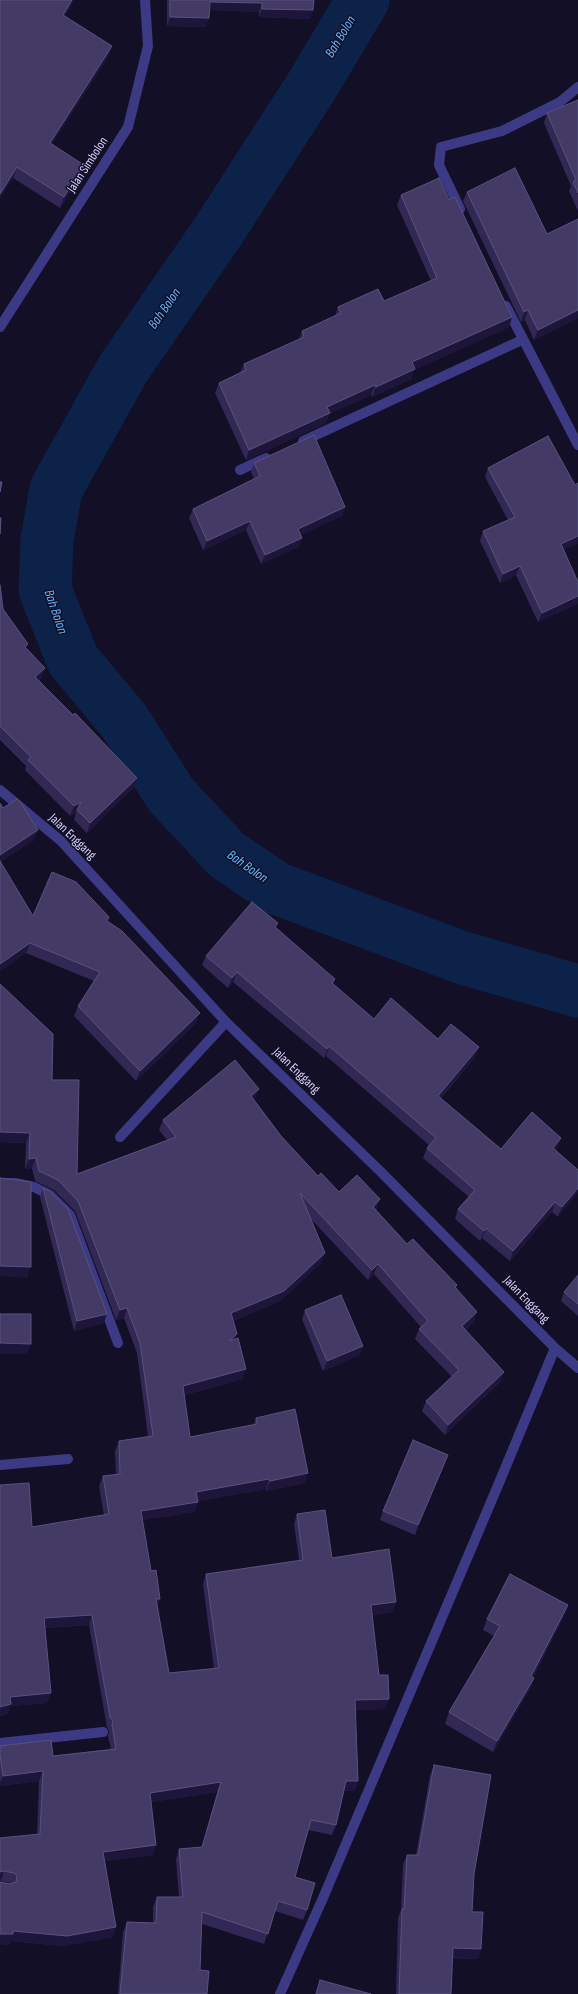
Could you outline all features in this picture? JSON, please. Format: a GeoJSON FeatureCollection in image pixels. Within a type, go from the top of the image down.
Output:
{"type":"FeatureCollection","features":[{"type":"Feature","properties":{"kind":"street","name":"Jalan Simbolon"},"geometry":{"type":"LineString","coordinates":[[0,327],[128,127],[148,46],[145,0]]}},
{"type":"Feature","properties":{"kind":"street"},"geometry":{"type":"LineString","coordinates":[[466,221],[439,165],[441,146],[502,131],[560,102],[578,87]]}},
{"type":"Feature","properties":{"kind":"street"},"geometry":{"type":"LineString","coordinates":[[502,298],[522,340],[578,445]]}},
{"type":"Feature","properties":{"kind":"street"},"geometry":{"type":"LineString","coordinates":[[290,447],[522,340]]}},
{"type":"Feature","properties":{"kind":"street"},"geometry":{"type":"LineString","coordinates":[[240,470],[276,453]]}},
{"type":"Feature","properties":{"kind":"street","name":"Jalan Enggang"},"geometry":{"type":"LineString","coordinates":[[0,790],[61,841],[226,1022],[397,1188],[555,1348],[578,1368]]}},
{"type":"Feature","properties":{"kind":"street"},"geometry":{"type":"LineString","coordinates":[[120,1137],[226,1022]]}},
{"type":"Feature","properties":{"kind":"street"},"geometry":{"type":"LineString","coordinates":[[0,1184],[15,1183],[34,1186],[50,1195],[70,1215],[118,1343]]}},
{"type":"Feature","properties":{"kind":"street"},"geometry":{"type":"LineString","coordinates":[[280,1994],[323,1898],[555,1348]]}},
{"type":"Feature","properties":{"kind":"street"},"geometry":{"type":"LineString","coordinates":[[0,1465],[68,1459]]}},
{"type":"Feature","properties":{"kind":"street"},"geometry":{"type":"LineString","coordinates":[[0,1743],[102,1732]]}},
{"type":"Feature","properties":{"kind":"building"},"geometry":{"type":"Polygon","coordinates":[[[0,0],[72,0],[63,15],[112,46],[50,143],[84,165],[64,197],[17,167],[0,194],[0,0]]]}},
{"type":"Feature","properties":{"kind":"building"},"geometry":{"type":"Polygon","coordinates":[[[170,0],[314,0],[313,10],[262,9],[262,3],[210,2],[209,18],[170,17],[170,0]]]}},
{"type":"Feature","properties":{"kind":"building"},"geometry":{"type":"Polygon","coordinates":[[[578,100],[578,193],[573,182],[576,180],[547,113],[578,100]]]}},
{"type":"Feature","properties":{"kind":"building"},"geometry":{"type":"Polygon","coordinates":[[[515,168],[547,234],[578,219],[578,310],[538,330],[528,310],[524,312],[467,192],[515,168]]]}},
{"type":"Feature","properties":{"kind":"building"},"geometry":{"type":"Polygon","coordinates":[[[439,178],[449,200],[455,197],[512,317],[412,362],[415,369],[327,407],[330,413],[249,450],[219,383],[246,370],[244,364],[304,337],[302,331],[341,313],[338,307],[378,289],[384,301],[437,278],[401,195],[439,178]]]}},
{"type":"Feature","properties":{"kind":"building"},"geometry":{"type":"Polygon","coordinates":[[[314,435],[345,507],[298,529],[302,538],[265,555],[250,521],[207,541],[193,509],[260,476],[254,463],[314,435]]]}},
{"type":"Feature","properties":{"kind":"building"},"geometry":{"type":"Polygon","coordinates":[[[548,436],[575,485],[578,483],[578,536],[561,544],[578,582],[578,596],[542,613],[520,566],[503,574],[483,531],[515,517],[488,468],[548,436]]]}},
{"type":"Feature","properties":{"kind":"building"},"geometry":{"type":"Polygon","coordinates":[[[0,585],[3,609],[28,644],[25,647],[45,668],[35,677],[73,715],[75,713],[137,778],[90,823],[77,810],[81,802],[74,806],[28,760],[31,757],[0,726],[0,585]]]}},
{"type":"Feature","properties":{"kind":"building"},"geometry":{"type":"Polygon","coordinates":[[[17,799],[38,830],[0,855],[0,803],[3,808],[17,799]]]}},
{"type":"Feature","properties":{"kind":"building"},"geometry":{"type":"Polygon","coordinates":[[[0,861],[33,916],[52,872],[76,882],[109,917],[107,921],[122,931],[200,1013],[140,1071],[78,1006],[100,972],[30,943],[0,964],[0,861]]]}},
{"type":"Feature","properties":{"kind":"building"},"geometry":{"type":"Polygon","coordinates":[[[252,902],[278,923],[275,927],[335,979],[332,983],[374,1019],[391,998],[438,1039],[451,1024],[479,1047],[438,1096],[501,1149],[532,1112],[561,1138],[553,1148],[578,1170],[578,1188],[562,1207],[555,1202],[513,1251],[486,1228],[484,1231],[458,1209],[475,1190],[427,1148],[436,1138],[329,1046],[327,1049],[237,972],[232,978],[206,956],[252,902]]]}},
{"type":"Feature","properties":{"kind":"building"},"geometry":{"type":"Polygon","coordinates":[[[0,984],[53,1034],[52,1080],[79,1080],[77,1174],[176,1137],[163,1120],[235,1060],[259,1089],[251,1096],[281,1136],[318,1176],[321,1173],[339,1192],[357,1175],[380,1199],[373,1207],[407,1244],[413,1239],[457,1285],[455,1287],[477,1312],[462,1326],[504,1372],[448,1425],[426,1401],[459,1370],[419,1329],[428,1321],[378,1264],[372,1270],[300,1193],[325,1253],[284,1291],[231,1313],[237,1334],[229,1341],[238,1338],[246,1369],[183,1386],[190,1437],[257,1424],[256,1418],[295,1409],[308,1473],[270,1481],[269,1479],[196,1492],[198,1502],[141,1511],[151,1571],[156,1570],[160,1599],[156,1599],[169,1673],[219,1668],[206,1574],[303,1560],[297,1514],[325,1510],[332,1558],[389,1549],[396,1602],[371,1605],[379,1675],[388,1675],[389,1699],[355,1700],[358,1781],[346,1781],[336,1825],[311,1820],[295,1877],[315,1883],[307,1910],[278,1901],[268,1934],[202,1912],[200,1970],[209,1971],[207,1994],[120,1994],[127,1922],[156,1923],[157,1897],[183,1897],[179,1849],[202,1847],[221,1782],[150,1793],[156,1845],[103,1852],[116,1927],[67,1936],[13,1931],[13,1934],[0,1934],[0,1882],[10,1884],[16,1882],[17,1876],[14,1873],[4,1871],[0,1872],[0,1838],[40,1834],[43,1771],[3,1776],[0,1746],[51,1740],[53,1756],[116,1749],[112,1725],[113,1721],[110,1717],[92,1615],[44,1618],[51,1693],[10,1697],[11,1704],[0,1707],[0,1485],[29,1483],[32,1527],[109,1514],[103,1476],[120,1474],[119,1441],[153,1436],[140,1343],[127,1308],[120,1310],[78,1201],[58,1180],[39,1171],[36,1158],[29,1159],[30,1133],[0,1132],[0,984]]]}},
{"type":"Feature","properties":{"kind":"building"},"geometry":{"type":"Polygon","coordinates":[[[0,1178],[31,1182],[31,1267],[0,1266],[0,1178]]]}},
{"type":"Feature","properties":{"kind":"building"},"geometry":{"type":"Polygon","coordinates":[[[43,1188],[49,1191],[68,1209],[107,1314],[77,1321],[43,1188]]]}},
{"type":"Feature","properties":{"kind":"building"},"geometry":{"type":"Polygon","coordinates":[[[578,1275],[578,1304],[564,1292],[578,1275]]]}},
{"type":"Feature","properties":{"kind":"building"},"geometry":{"type":"Polygon","coordinates":[[[341,1295],[363,1346],[327,1361],[305,1310],[341,1295]]]}},
{"type":"Feature","properties":{"kind":"building"},"geometry":{"type":"Polygon","coordinates":[[[0,1314],[31,1314],[31,1344],[0,1343],[0,1314]]]}},
{"type":"Feature","properties":{"kind":"building"},"geometry":{"type":"Polygon","coordinates":[[[413,1440],[448,1455],[418,1525],[383,1511],[413,1440]]]}},
{"type":"Feature","properties":{"kind":"building"},"geometry":{"type":"Polygon","coordinates":[[[510,1574],[568,1605],[531,1676],[534,1678],[497,1741],[449,1712],[500,1626],[487,1619],[510,1574]]]}},
{"type":"Feature","properties":{"kind":"building"},"geometry":{"type":"Polygon","coordinates":[[[434,1765],[491,1775],[474,1874],[472,1912],[483,1912],[481,1949],[453,1948],[451,1994],[399,1994],[402,1909],[404,1909],[407,1855],[418,1855],[434,1765]]]}},
{"type":"Feature","properties":{"kind":"building"},"geometry":{"type":"Polygon","coordinates":[[[320,1980],[371,1994],[316,1994],[320,1980]]]}},
{"type":"Feature","properties":{"kind":"waterway","name":"Bah Bolon"},"geometry":{"type":"LineString","coordinates":[[363,0],[313,84],[217,233],[123,369],[56,489],[47,540],[45,590],[73,660],[124,721],[171,795],[227,855],[276,888],[463,958],[578,991]]}}]}
